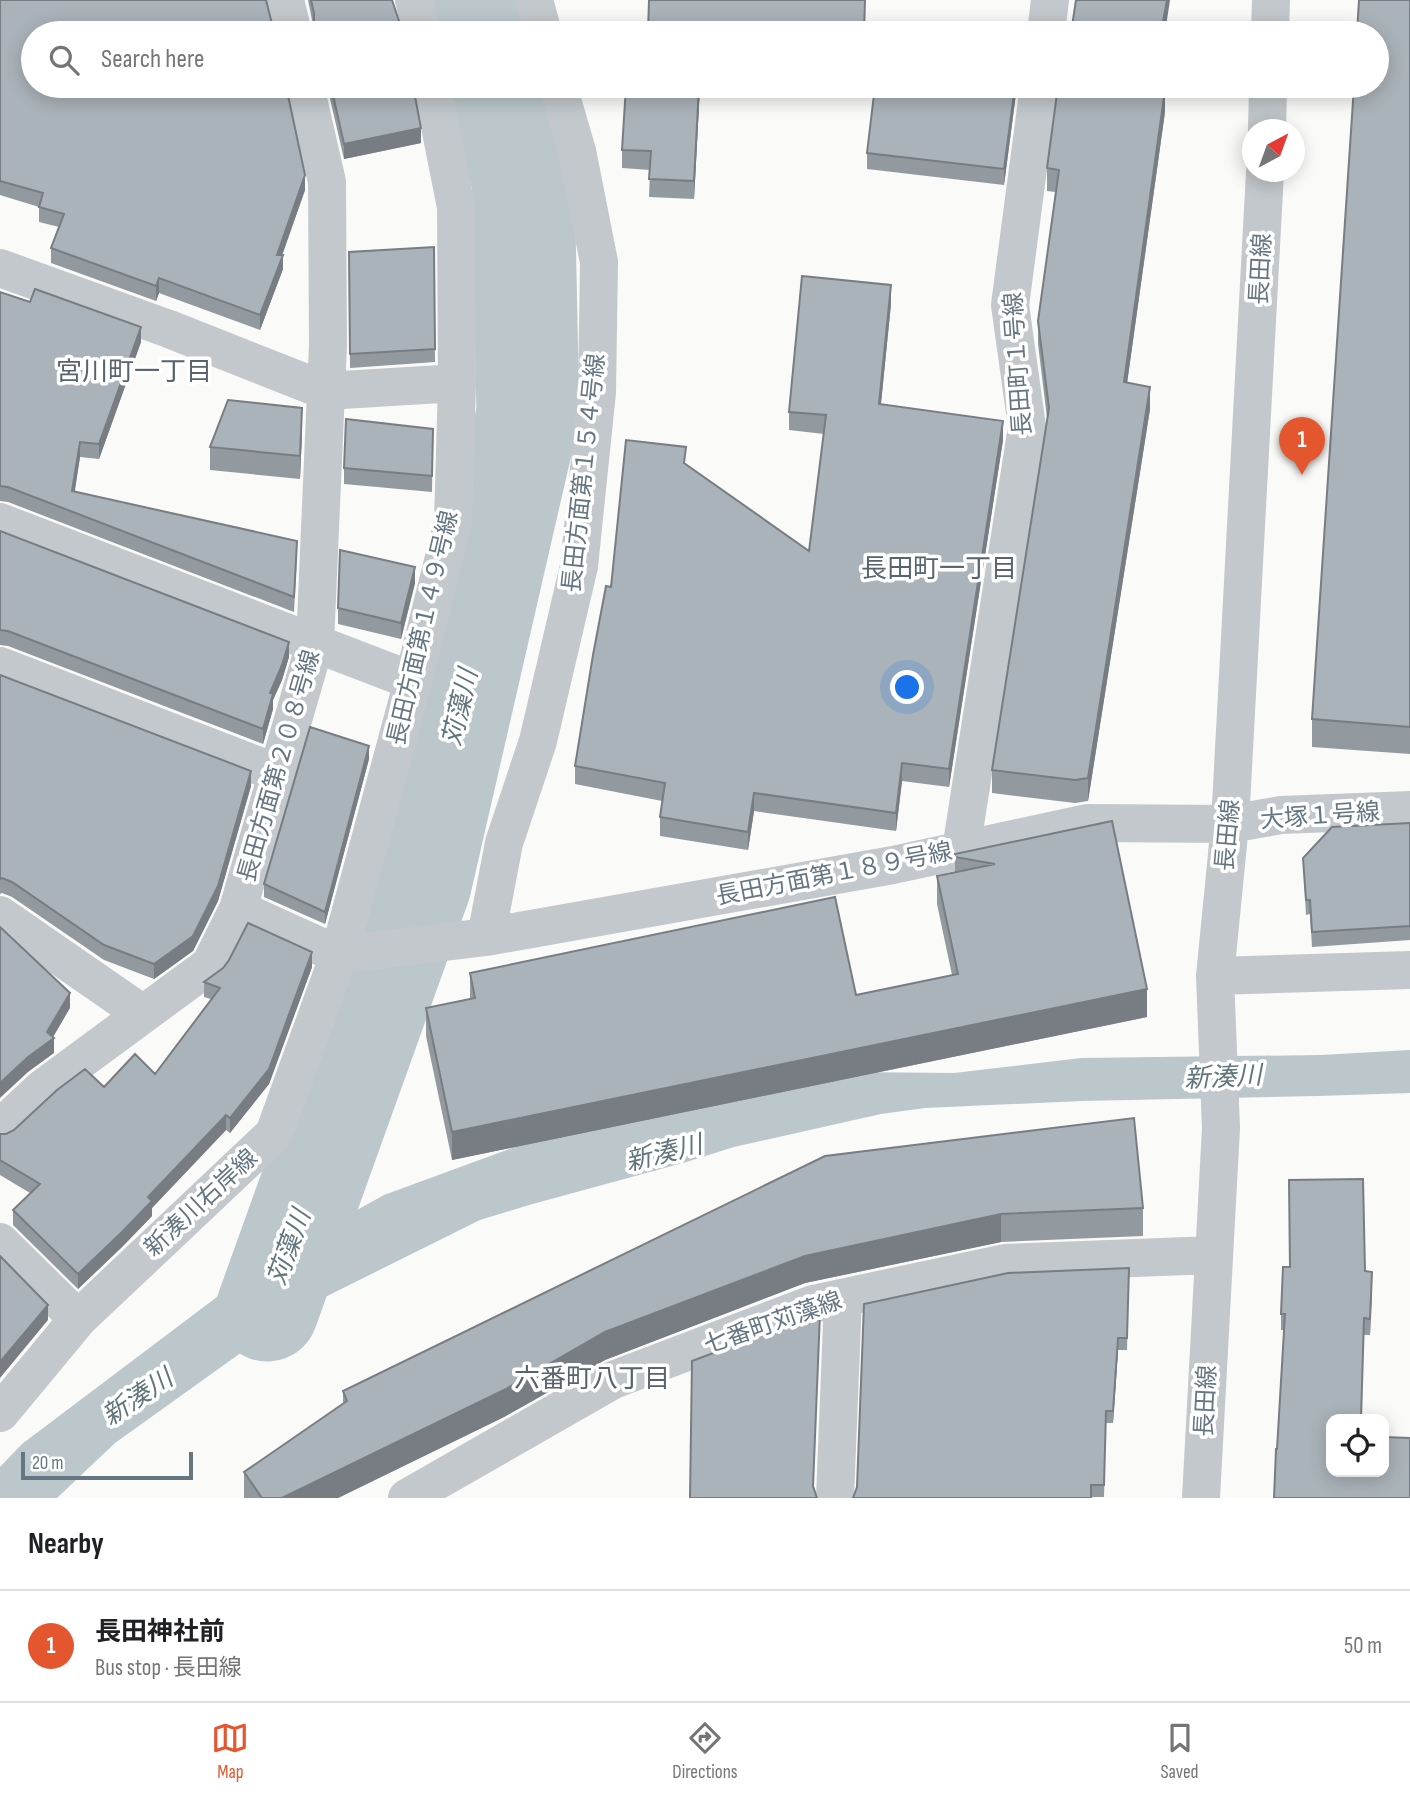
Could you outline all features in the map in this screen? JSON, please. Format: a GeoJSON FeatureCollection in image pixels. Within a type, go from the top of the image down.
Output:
{"type":"FeatureCollection","features":[{"type":"Feature","properties":{"kind":"street"},"geometry":{"type":"LineString","coordinates":[[285,0],[290,21]]}},
{"type":"Feature","properties":{"kind":"street"},"geometry":{"type":"LineString","coordinates":[[414,0],[419,21]]}},
{"type":"Feature","properties":{"kind":"street"},"geometry":{"type":"LineString","coordinates":[[534,0],[540,21]]}},
{"type":"Feature","properties":{"kind":"street"},"geometry":{"type":"LineString","coordinates":[[1047,21],[1050,0]]}},
{"type":"Feature","properties":{"kind":"street"},"geometry":{"type":"LineString","coordinates":[[1270,21],[1271,0]]}},
{"type":"Feature","properties":{"kind":"street","name":"長田方面第２０８号線"},"geometry":{"type":"LineString","coordinates":[[0,1128],[43,1088],[210,965],[238,909],[315,644],[328,345],[327,182],[308,98]]}},
{"type":"Feature","properties":{"kind":"street","name":"長田方面第１４９号線"},"geometry":{"type":"LineString","coordinates":[[339,955],[414,681],[453,522],[457,383],[456,207],[434,98]]}},
{"type":"Feature","properties":{"kind":"street","name":"長田方面第１５４号線"},"geometry":{"type":"LineString","coordinates":[[486,937],[504,843],[538,741],[579,566],[597,392],[599,262],[577,151],[562,98]]}},
{"type":"Feature","properties":{"kind":"street","name":"長田町１号線"},"geometry":{"type":"LineString","coordinates":[[961,850],[1027,427],[1010,305],[1037,98]]}},
{"type":"Feature","properties":{"kind":"street"},"geometry":{"type":"LineString","coordinates":[[1267,119],[1268,98]]}},
{"type":"Feature","properties":{"kind":"street","name":"長田線"},"geometry":{"type":"LineString","coordinates":[[1201,1498],[1221,1128],[1215,976],[1230,824],[1265,182]]}},
{"type":"Feature","properties":{"kind":"street"},"geometry":{"type":"LineString","coordinates":[[0,268],[169,329],[326,391],[457,383]]}},
{"type":"Feature","properties":{"kind":"street"},"geometry":{"type":"LineString","coordinates":[[0,522],[414,681]]}},
{"type":"Feature","properties":{"kind":"street"},"geometry":{"type":"LineString","coordinates":[[0,666],[277,773]]}},
{"type":"Feature","properties":{"kind":"street","name":"大塚１号線"},"geometry":{"type":"LineString","coordinates":[[1230,824],[1281,815],[1410,810]]}},
{"type":"Feature","properties":{"kind":"street","name":"長田方面第１８９号線"},"geometry":{"type":"LineString","coordinates":[[339,955],[486,937],[894,865],[1087,823],[1230,824]]}},
{"type":"Feature","properties":{"kind":"street"},"geometry":{"type":"LineString","coordinates":[[238,909],[339,955]]}},
{"type":"Feature","properties":{"kind":"street"},"geometry":{"type":"LineString","coordinates":[[0,915],[144,1014]]}},
{"type":"Feature","properties":{"kind":"street","name":"新湊川右岸線"},"geometry":{"type":"LineString","coordinates":[[0,1413],[78,1319],[274,1134],[339,955]]}},
{"type":"Feature","properties":{"kind":"street"},"geometry":{"type":"LineString","coordinates":[[1215,976],[1410,970]]}},
{"type":"Feature","properties":{"kind":"street"},"geometry":{"type":"LineString","coordinates":[[0,1242],[78,1319]]}},
{"type":"Feature","properties":{"kind":"street","name":"七番町苅藻線"},"geometry":{"type":"LineString","coordinates":[[407,1498],[614,1380],[813,1304],[1005,1263],[1214,1255]]}},
{"type":"Feature","properties":{"kind":"street"},"geometry":{"type":"LineString","coordinates":[[835,1498],[843,1298]]}},
{"type":"Feature","properties":{"kind":"water","name":"新湊川"},"geometry":{"type":"Polygon","coordinates":[[[1410,1050],[1410,1093],[1082,1101],[925,1108],[881,1114],[734,1147],[480,1220],[305,1307],[115,1443],[57,1498],[0,1498],[0,1467],[22,1444],[262,1263],[384,1195],[605,1114],[850,1072],[954,1073],[1081,1058],[1321,1055],[1410,1050]]]}},
{"type":"Feature","properties":{"kind":"building"},"geometry":{"type":"Polygon","coordinates":[[[0,0],[266,0],[271,21],[21,21],[21,98],[289,98],[305,175],[277,255],[283,255],[260,315],[159,278],[156,286],[51,248],[64,214],[39,207],[43,193],[0,181],[0,0]]]}},
{"type":"Feature","properties":{"kind":"building"},"geometry":{"type":"Polygon","coordinates":[[[311,0],[392,0],[399,21],[314,21],[311,0]]]}},
{"type":"Feature","properties":{"kind":"building"},"geometry":{"type":"Polygon","coordinates":[[[649,0],[865,0],[864,21],[648,21],[649,0]]]}},
{"type":"Feature","properties":{"kind":"building"},"geometry":{"type":"Polygon","coordinates":[[[1076,0],[1167,0],[1163,21],[1073,21],[1076,0]]]}},
{"type":"Feature","properties":{"kind":"building"},"geometry":{"type":"Polygon","coordinates":[[[1359,0],[1410,0],[1410,727],[1312,719],[1353,98],[1389,98],[1389,21],[1358,21],[1359,0]]]}},
{"type":"Feature","properties":{"kind":"building"},"geometry":{"type":"Polygon","coordinates":[[[334,98],[415,98],[421,128],[344,144],[334,98]]]}},
{"type":"Feature","properties":{"kind":"building"},"geometry":{"type":"Polygon","coordinates":[[[625,98],[698,98],[694,181],[649,179],[651,151],[622,150],[625,98]]]}},
{"type":"Feature","properties":{"kind":"building"},"geometry":{"type":"Polygon","coordinates":[[[874,98],[1013,98],[1004,169],[867,153],[874,98]]]}},
{"type":"Feature","properties":{"kind":"building"},"geometry":{"type":"Polygon","coordinates":[[[1056,98],[1164,98],[1124,382],[1150,387],[1088,778],[1075,780],[992,770],[1049,408],[1038,321],[1059,170],[1047,168],[1056,98]]]}},
{"type":"Feature","properties":{"kind":"building"},"geometry":{"type":"Polygon","coordinates":[[[434,247],[435,349],[350,354],[349,252],[434,247]]]}},
{"type":"Feature","properties":{"kind":"building"},"geometry":{"type":"Polygon","coordinates":[[[802,276],[891,285],[879,404],[1003,421],[949,769],[902,763],[896,813],[754,793],[748,832],[660,817],[665,783],[575,766],[606,586],[611,587],[626,440],[686,447],[684,463],[809,551],[826,415],[789,412],[802,276]]]}},
{"type":"Feature","properties":{"kind":"building"},"geometry":{"type":"Polygon","coordinates":[[[35,289],[141,327],[99,444],[80,442],[72,491],[297,541],[294,597],[0,486],[0,292],[30,302],[35,289]]]}},
{"type":"Feature","properties":{"kind":"building"},"geometry":{"type":"Polygon","coordinates":[[[228,400],[302,408],[300,456],[210,447],[228,400]]]}},
{"type":"Feature","properties":{"kind":"building"},"geometry":{"type":"Polygon","coordinates":[[[346,419],[433,429],[432,476],[344,468],[346,419]]]}},
{"type":"Feature","properties":{"kind":"building"},"geometry":{"type":"Polygon","coordinates":[[[0,531],[289,642],[270,693],[273,694],[263,729],[0,630],[0,531]]]}},
{"type":"Feature","properties":{"kind":"building"},"geometry":{"type":"Polygon","coordinates":[[[340,550],[415,567],[401,623],[338,608],[340,550]]]}},
{"type":"Feature","properties":{"kind":"building"},"geometry":{"type":"Polygon","coordinates":[[[0,675],[251,771],[218,886],[193,936],[154,964],[104,945],[12,882],[0,879],[0,675]]]}},
{"type":"Feature","properties":{"kind":"building"},"geometry":{"type":"Polygon","coordinates":[[[310,727],[369,746],[325,912],[264,884],[310,727]]]}},
{"type":"Feature","properties":{"kind":"building"},"geometry":{"type":"Polygon","coordinates":[[[1112,821],[1147,989],[452,1132],[426,1008],[475,998],[470,973],[835,897],[856,995],[958,974],[937,876],[995,864],[955,857],[955,854],[1112,821]]]}},
{"type":"Feature","properties":{"kind":"building"},"geometry":{"type":"Polygon","coordinates":[[[1410,823],[1410,926],[1312,932],[1303,858],[1332,827],[1410,823]]]}},
{"type":"Feature","properties":{"kind":"building"},"geometry":{"type":"Polygon","coordinates":[[[248,923],[312,952],[269,1069],[230,1118],[226,1115],[148,1197],[152,1201],[78,1274],[13,1210],[40,1184],[0,1160],[0,1134],[14,1130],[57,1090],[85,1069],[104,1087],[135,1054],[155,1074],[220,988],[204,982],[229,960],[248,923]]]}},
{"type":"Feature","properties":{"kind":"building"},"geometry":{"type":"Polygon","coordinates":[[[0,927],[70,993],[47,1032],[54,1038],[0,1083],[0,927]]]}},
{"type":"Feature","properties":{"kind":"building"},"geometry":{"type":"Polygon","coordinates":[[[1134,1118],[1143,1208],[1001,1214],[805,1256],[605,1332],[504,1390],[282,1498],[262,1498],[244,1472],[347,1401],[343,1391],[825,1156],[1134,1118]]]}},
{"type":"Feature","properties":{"kind":"building"},"geometry":{"type":"Polygon","coordinates":[[[1363,1179],[1365,1271],[1372,1272],[1370,1319],[1364,1318],[1361,1414],[1326,1414],[1326,1477],[1389,1477],[1389,1437],[1410,1438],[1410,1498],[1274,1498],[1285,1314],[1281,1314],[1283,1267],[1290,1267],[1289,1180],[1363,1179]]]}},
{"type":"Feature","properties":{"kind":"building"},"geometry":{"type":"Polygon","coordinates":[[[0,1256],[48,1305],[0,1362],[0,1256]]]}},
{"type":"Feature","properties":{"kind":"building"},"geometry":{"type":"Polygon","coordinates":[[[1129,1268],[1127,1338],[1118,1338],[1113,1411],[1106,1411],[1104,1485],[1091,1485],[1091,1498],[853,1498],[857,1487],[864,1304],[1008,1273],[1129,1268]]]}},
{"type":"Feature","properties":{"kind":"building"},"geometry":{"type":"Polygon","coordinates":[[[820,1313],[813,1486],[817,1498],[690,1498],[692,1361],[820,1313]]]}},
{"type":"Feature","properties":{"kind":"waterway","name":"苅藻川"},"geometry":{"type":"LineString","coordinates":[[474,0],[480,21]]}},
{"type":"Feature","properties":{"kind":"waterway","name":"苅藻川"},"geometry":{"type":"LineString","coordinates":[[267,1310],[420,884],[528,414],[523,180],[500,98]]}},
{"type":"Feature","properties":{"kind":"place","name":"長田神社前"},"geometry":{"type":"Point","coordinates":[1302,475]}},
{"type":"Feature","properties":{"kind":"district","name":"宮川町一丁目"},"geometry":{"type":"Point","coordinates":[134,372]}},
{"type":"Feature","properties":{"kind":"district","name":"長田町一丁目"},"geometry":{"type":"Point","coordinates":[939,569]}},
{"type":"Feature","properties":{"kind":"district","name":"六番町八丁目"},"geometry":{"type":"Point","coordinates":[592,1379]}}]}
